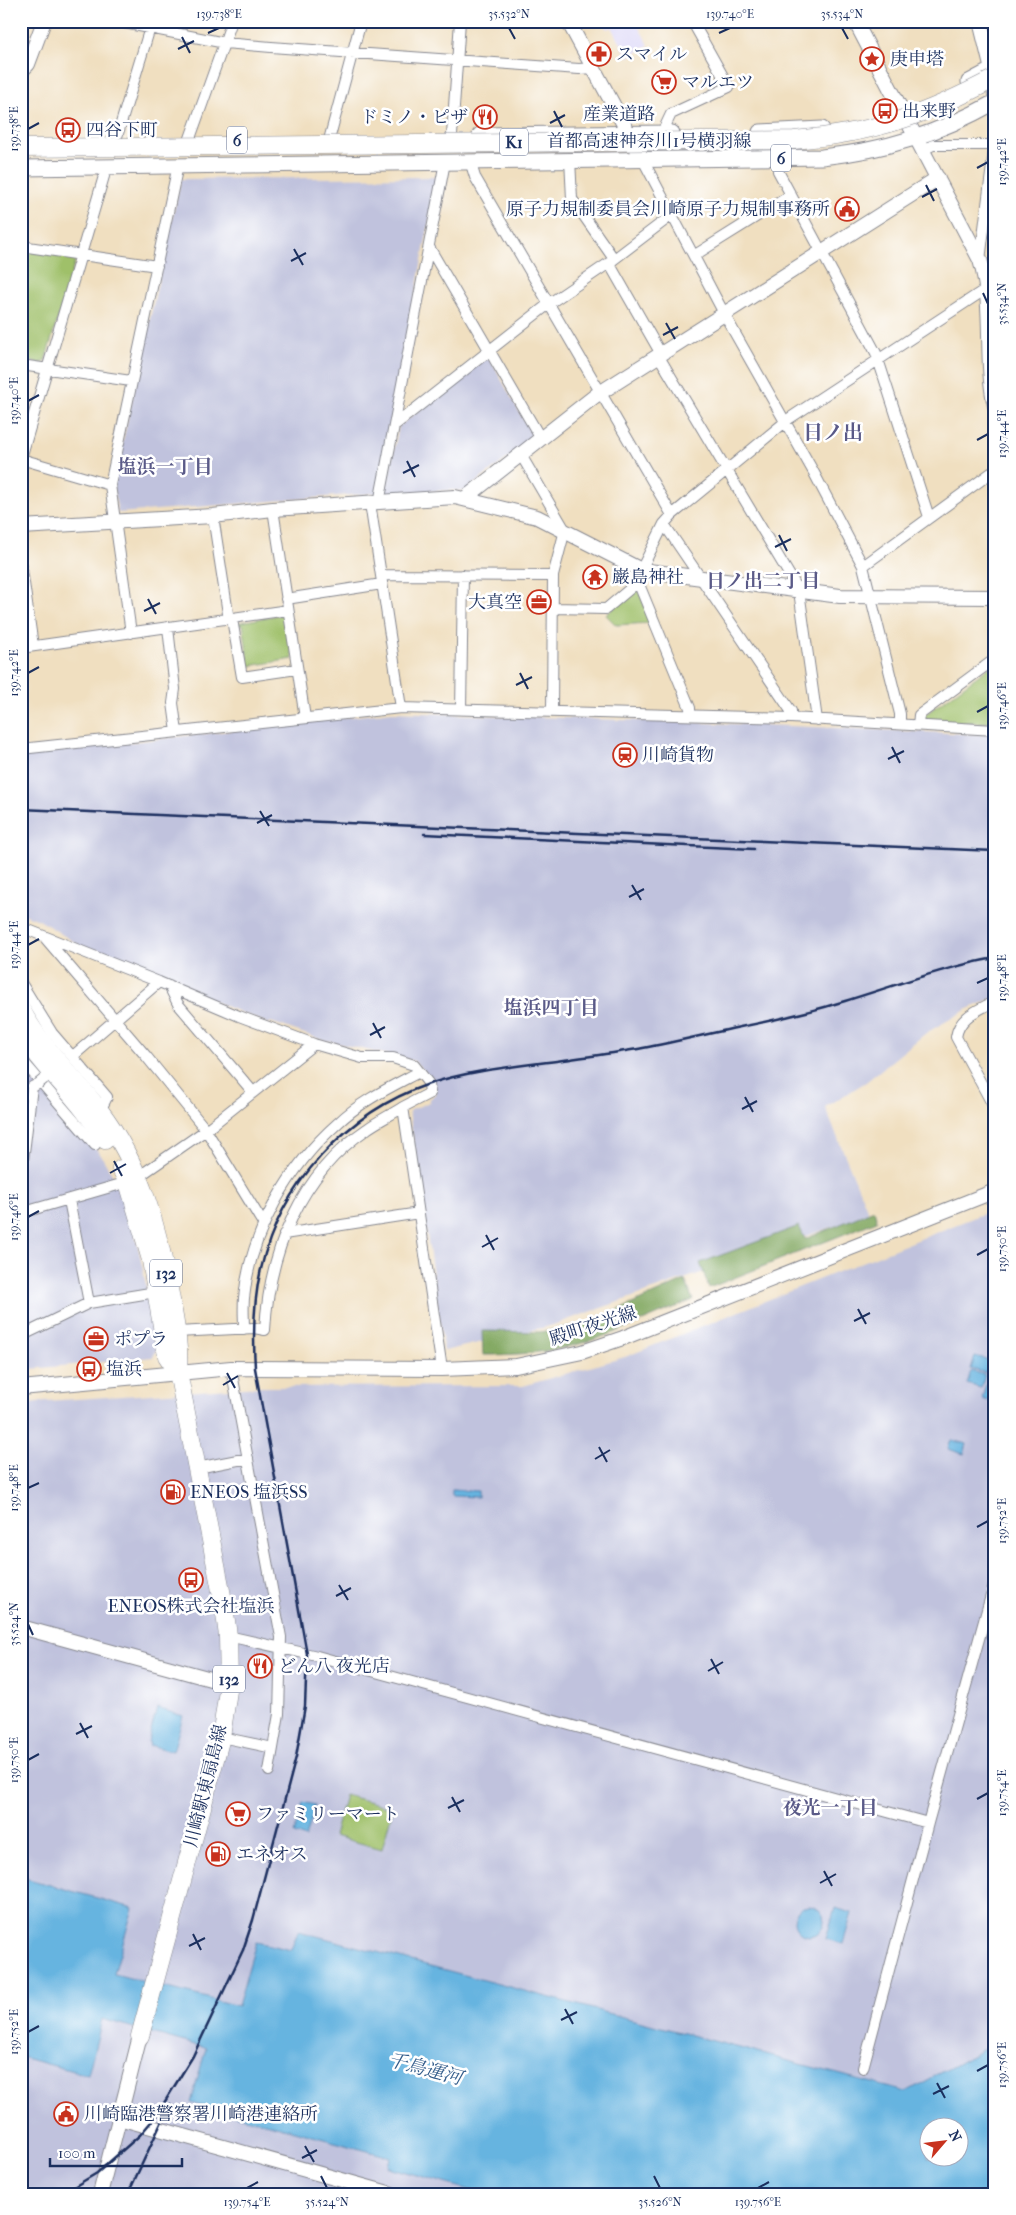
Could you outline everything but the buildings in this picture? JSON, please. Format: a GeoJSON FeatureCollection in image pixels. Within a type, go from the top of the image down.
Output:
{"type":"FeatureCollection","features":[{"type":"Feature","properties":{"kind":"highway","name":"首都高速神奈川1号横羽線"},"geometry":{"type":"LineString","coordinates":[[21,148],[794,140],[856,133],[901,121],[937,108],[994,72]]}},
{"type":"Feature","properties":{"kind":"highway","name":"首都高速神奈川1号横羽線"},"geometry":{"type":"LineString","coordinates":[[21,159],[799,151],[845,147],[905,132],[942,118],[995,92]]}},
{"type":"Feature","properties":{"kind":"highway","name":"川崎駅東扇島線"},"geometry":{"type":"LineString","coordinates":[[21,1009],[48,1072],[100,1111],[115,1134],[133,1180],[154,1217],[177,1332],[178,1372],[224,1606],[228,1636],[229,1684],[221,1737],[140,2036]]}},
{"type":"Feature","properties":{"kind":"highway","name":"川崎駅東扇島線"},"geometry":{"type":"LineString","coordinates":[[21,1032],[48,1072],[93,1122],[117,1160],[133,1180],[149,1251],[167,1356],[178,1372]]}},
{"type":"Feature","properties":{"kind":"main road","name":"産業道路"},"geometry":{"type":"LineString","coordinates":[[21,140],[329,140],[452,135],[820,129],[854,125],[903,112],[994,72]]}},
{"type":"Feature","properties":{"kind":"main road","name":"6"},"geometry":{"type":"LineString","coordinates":[[21,168],[570,159],[779,158],[848,154],[920,144],[938,131],[995,102]]}},
{"type":"Feature","properties":{"kind":"street"},"geometry":{"type":"LineString","coordinates":[[21,71],[28,64],[44,21]]}},
{"type":"Feature","properties":{"kind":"street"},"geometry":{"type":"LineString","coordinates":[[114,21],[151,24],[225,43],[578,69],[594,68]]}},
{"type":"Feature","properties":{"kind":"street"},"geometry":{"type":"LineString","coordinates":[[189,140],[232,21]]}},
{"type":"Feature","properties":{"kind":"street"},"geometry":{"type":"LineString","coordinates":[[329,140],[361,21]]}},
{"type":"Feature","properties":{"kind":"street"},"geometry":{"type":"LineString","coordinates":[[401,708],[381,580],[375,503],[396,424],[445,162],[452,135],[460,21]]}},
{"type":"Feature","properties":{"kind":"street"},"geometry":{"type":"LineString","coordinates":[[568,21],[863,566],[900,714],[900,724]]}},
{"type":"Feature","properties":{"kind":"street"},"geometry":{"type":"LineString","coordinates":[[662,133],[671,114],[729,87],[692,21]]}},
{"type":"Feature","properties":{"kind":"street"},"geometry":{"type":"LineString","coordinates":[[855,21],[938,178],[980,260],[991,286],[989,377],[995,406]]}},
{"type":"Feature","properties":{"kind":"street"},"geometry":{"type":"LineString","coordinates":[[980,21],[994,72],[995,92]]}},
{"type":"Feature","properties":{"kind":"street"},"geometry":{"type":"LineString","coordinates":[[116,140],[151,24]]}},
{"type":"Feature","properties":{"kind":"street"},"geometry":{"type":"LineString","coordinates":[[920,144],[934,146],[995,144],[980,260]]}},
{"type":"Feature","properties":{"kind":"street"},"geometry":{"type":"LineString","coordinates":[[779,158],[778,171],[878,361],[929,517]]}},
{"type":"Feature","properties":{"kind":"street"},"geometry":{"type":"LineString","coordinates":[[570,159],[572,199],[611,261],[659,354],[726,471],[799,590],[817,720]]}},
{"type":"Feature","properties":{"kind":"street"},"geometry":{"type":"LineString","coordinates":[[470,161],[475,177],[672,515]]}},
{"type":"Feature","properties":{"kind":"street"},"geometry":{"type":"LineString","coordinates":[[131,633],[110,485],[178,165]]}},
{"type":"Feature","properties":{"kind":"street"},"geometry":{"type":"LineString","coordinates":[[107,166],[21,458],[110,485]]}},
{"type":"Feature","properties":{"kind":"street"},"geometry":{"type":"LineString","coordinates":[[464,499],[600,393],[938,178]]}},
{"type":"Feature","properties":{"kind":"street"},"geometry":{"type":"LineString","coordinates":[[695,256],[790,195]]}},
{"type":"Feature","properties":{"kind":"street"},"geometry":{"type":"LineString","coordinates":[[396,424],[550,303],[611,261],[672,215]]}},
{"type":"Feature","properties":{"kind":"street"},"geometry":{"type":"LineString","coordinates":[[21,246],[157,266]]}},
{"type":"Feature","properties":{"kind":"street"},"geometry":{"type":"LineString","coordinates":[[429,247],[541,439]]}},
{"type":"Feature","properties":{"kind":"street"},"geometry":{"type":"LineString","coordinates":[[552,608],[606,610],[639,576],[664,524],[672,515],[785,422],[991,286]]}},
{"type":"Feature","properties":{"kind":"street"},"geometry":{"type":"LineString","coordinates":[[21,365],[131,381]]}},
{"type":"Feature","properties":{"kind":"street"},"geometry":{"type":"LineString","coordinates":[[521,454],[564,530],[553,576],[552,712]]}},
{"type":"Feature","properties":{"kind":"street"},"geometry":{"type":"LineString","coordinates":[[863,566],[995,470]]}},
{"type":"Feature","properties":{"kind":"street"},"geometry":{"type":"LineString","coordinates":[[21,527],[115,518],[212,516],[273,509],[455,497],[528,513],[564,530],[639,576],[700,577],[840,596],[995,597]]}},
{"type":"Feature","properties":{"kind":"street"},"geometry":{"type":"LineString","coordinates":[[273,509],[305,718]]}},
{"type":"Feature","properties":{"kind":"street"},"geometry":{"type":"LineString","coordinates":[[212,516],[242,677],[297,669]]}},
{"type":"Feature","properties":{"kind":"street"},"geometry":{"type":"LineString","coordinates":[[664,524],[791,712],[791,718]]}},
{"type":"Feature","properties":{"kind":"street"},"geometry":{"type":"LineString","coordinates":[[21,562],[33,646]]}},
{"type":"Feature","properties":{"kind":"street"},"geometry":{"type":"LineString","coordinates":[[286,599],[381,580],[463,576],[553,576]]}},
{"type":"Feature","properties":{"kind":"street"},"geometry":{"type":"LineString","coordinates":[[461,710],[463,576]]}},
{"type":"Feature","properties":{"kind":"street"},"geometry":{"type":"LineString","coordinates":[[639,576],[690,708],[690,714]]}},
{"type":"Feature","properties":{"kind":"street"},"geometry":{"type":"LineString","coordinates":[[21,648],[288,610]]}},
{"type":"Feature","properties":{"kind":"street"},"geometry":{"type":"LineString","coordinates":[[168,628],[175,689],[173,703],[177,732]]}},
{"type":"Feature","properties":{"kind":"street"},"geometry":{"type":"LineString","coordinates":[[918,725],[918,715],[995,659]]}},
{"type":"Feature","properties":{"kind":"street"},"geometry":{"type":"LineString","coordinates":[[21,749],[401,708],[690,714],[995,730]]}},
{"type":"Feature","properties":{"kind":"street"},"geometry":{"type":"LineString","coordinates":[[21,927],[239,1016],[314,1044],[362,1058],[393,1058],[414,1065],[429,1084],[430,1093],[366,1129],[334,1157],[306,1192],[284,1234],[271,1276],[265,1330],[177,1332]]}},
{"type":"Feature","properties":{"kind":"street"},"geometry":{"type":"LineString","coordinates":[[44,936],[206,1130],[264,1225]]}},
{"type":"Feature","properties":{"kind":"street"},"geometry":{"type":"LineString","coordinates":[[21,982],[52,1033],[48,1072],[21,1177]]}},
{"type":"Feature","properties":{"kind":"street"},"geometry":{"type":"LineString","coordinates":[[21,1085],[48,1072],[164,984]]}},
{"type":"Feature","properties":{"kind":"street"},"geometry":{"type":"LineString","coordinates":[[164,984],[178,1004],[253,1092]]}},
{"type":"Feature","properties":{"kind":"street"},"geometry":{"type":"LineString","coordinates":[[995,1014],[992,1003],[965,1018],[957,1028],[956,1036],[995,1109]]}},
{"type":"Feature","properties":{"kind":"street"},"geometry":{"type":"LineString","coordinates":[[21,1213],[133,1180],[206,1130],[314,1044]]}},
{"type":"Feature","properties":{"kind":"street"},"geometry":{"type":"LineString","coordinates":[[21,1060],[95,1145]]}},
{"type":"Feature","properties":{"kind":"street"},"geometry":{"type":"LineString","coordinates":[[244,1329],[244,1299],[249,1269],[264,1225],[300,1164],[323,1137],[356,1109],[383,1091],[419,1072]]}},
{"type":"Feature","properties":{"kind":"street"},"geometry":{"type":"LineString","coordinates":[[403,1108],[442,1369]]}},
{"type":"Feature","properties":{"kind":"street","name":"殿町夜光線"},"geometry":{"type":"LineString","coordinates":[[21,1388],[231,1368],[442,1369],[516,1366],[562,1357],[591,1349],[995,1191]]}},
{"type":"Feature","properties":{"kind":"street"},"geometry":{"type":"LineString","coordinates":[[69,1200],[88,1303]]}},
{"type":"Feature","properties":{"kind":"street"},"geometry":{"type":"LineString","coordinates":[[284,1234],[419,1212]]}},
{"type":"Feature","properties":{"kind":"street"},"geometry":{"type":"LineString","coordinates":[[21,1336],[88,1303],[156,1292]]}},
{"type":"Feature","properties":{"kind":"street"},"geometry":{"type":"LineString","coordinates":[[231,1368],[281,1636],[279,1714],[269,1771]]}},
{"type":"Feature","properties":{"kind":"street"},"geometry":{"type":"LineString","coordinates":[[197,1468],[248,1458]]}},
{"type":"Feature","properties":{"kind":"street"},"geometry":{"type":"LineString","coordinates":[[863,2068],[995,1581]]}},
{"type":"Feature","properties":{"kind":"street"},"geometry":{"type":"LineString","coordinates":[[21,1627],[229,1684]]}},
{"type":"Feature","properties":{"kind":"street"},"geometry":{"type":"LineString","coordinates":[[228,1636],[280,1647],[928,1824]]}},
{"type":"Feature","properties":{"kind":"street"},"geometry":{"type":"LineString","coordinates":[[221,1737],[273,1748]]}},
{"type":"Feature","properties":{"kind":"street","name":"川崎駅東扇島線"},"geometry":{"type":"LineString","coordinates":[[100,2194],[140,2036]]}},
{"type":"Feature","properties":{"kind":"street"},"geometry":{"type":"LineString","coordinates":[[118,2118],[392,2194]]}},
{"type":"Feature","properties":{"kind":"shaded area"},"geometry":{"type":"Polygon","coordinates":[[[603,21],[635,21],[649,45],[628,57],[612,27],[607,29],[603,21]]]}},
{"type":"Feature","properties":{"kind":"shaded area"},"geometry":{"type":"Polygon","coordinates":[[[438,177],[377,493],[118,513],[113,486],[181,179],[438,177]]]}},
{"type":"Feature","properties":{"kind":"shaded area"},"geometry":{"type":"Polygon","coordinates":[[[486,358],[490,359],[532,435],[531,440],[465,491],[385,494],[399,426],[486,358]]]}},
{"type":"Feature","properties":{"kind":"shaded area"},"geometry":{"type":"Polygon","coordinates":[[[392,712],[995,735],[995,997],[966,1010],[926,1033],[866,1082],[825,1107],[869,1214],[550,1326],[444,1351],[409,1111],[429,1102],[436,1093],[428,1075],[414,1061],[319,1039],[271,1022],[269,1024],[82,947],[39,920],[21,913],[21,755],[392,712]]]}},
{"type":"Feature","properties":{"kind":"shaded area"},"geometry":{"type":"Polygon","coordinates":[[[21,1063],[74,1121],[99,1152],[125,1200],[134,1228],[143,1270],[157,1349],[153,1357],[21,1370],[21,1063]]]}},
{"type":"Feature","properties":{"kind":"shaded area"},"geometry":{"type":"Polygon","coordinates":[[[995,1209],[995,2043],[906,2092],[298,1931],[291,1950],[256,1943],[238,2006],[113,1974],[133,1908],[21,1877],[21,1404],[260,1387],[523,1386],[625,1357],[995,1209]]]}},
{"type":"Feature","properties":{"kind":"shaded area"},"geometry":{"type":"Polygon","coordinates":[[[102,2019],[207,2048],[191,2103],[390,2157],[388,2167],[485,2194],[21,2194],[21,2057],[88,2075],[102,2019]]]}},
{"type":"Feature","properties":{"kind":"green space"},"geometry":{"type":"Polygon","coordinates":[[[21,250],[73,257],[75,262],[45,361],[41,363],[21,360],[21,250]]]}},
{"type":"Feature","properties":{"kind":"green space"},"geometry":{"type":"Polygon","coordinates":[[[634,588],[638,588],[651,623],[616,625],[606,615],[634,588]]]}},
{"type":"Feature","properties":{"kind":"green space"},"geometry":{"type":"Polygon","coordinates":[[[282,614],[287,618],[293,659],[249,666],[243,624],[237,625],[237,623],[282,614]]]}},
{"type":"Feature","properties":{"kind":"green space"},"geometry":{"type":"Polygon","coordinates":[[[995,663],[995,723],[923,721],[923,716],[995,663]]]}},
{"type":"Feature","properties":{"kind":"green space"},"geometry":{"type":"Polygon","coordinates":[[[874,1210],[877,1221],[709,1288],[700,1263],[799,1226],[805,1239],[874,1210]]]}},
{"type":"Feature","properties":{"kind":"green space"},"geometry":{"type":"Polygon","coordinates":[[[685,1280],[693,1300],[624,1329],[552,1350],[518,1354],[483,1355],[482,1331],[540,1332],[590,1323],[685,1280]]]}},
{"type":"Feature","properties":{"kind":"green space"},"geometry":{"type":"Polygon","coordinates":[[[345,1795],[393,1808],[382,1849],[334,1836],[345,1795]]]}},
{"type":"Feature","properties":{"kind":"water"},"geometry":{"type":"Polygon","coordinates":[[[975,1356],[989,1360],[986,1373],[971,1369],[975,1356]]]}},
{"type":"Feature","properties":{"kind":"water"},"geometry":{"type":"Polygon","coordinates":[[[971,1371],[985,1375],[981,1388],[967,1384],[971,1371]]]}},
{"type":"Feature","properties":{"kind":"water"},"geometry":{"type":"Polygon","coordinates":[[[987,1380],[994,1382],[989,1401],[982,1399],[987,1380]]]}},
{"type":"Feature","properties":{"kind":"water"},"geometry":{"type":"Polygon","coordinates":[[[951,1440],[967,1444],[964,1454],[948,1449],[951,1440]]]}},
{"type":"Feature","properties":{"kind":"water"},"geometry":{"type":"Polygon","coordinates":[[[452,1490],[478,1491],[478,1497],[452,1496],[452,1490]]]}},
{"type":"Feature","properties":{"kind":"water"},"geometry":{"type":"Polygon","coordinates":[[[157,1708],[183,1716],[173,1751],[149,1745],[150,1743],[148,1742],[157,1708]]]}},
{"type":"Feature","properties":{"kind":"water"},"geometry":{"type":"Polygon","coordinates":[[[303,1802],[315,1805],[306,1838],[294,1834],[303,1802]]]}},
{"type":"Feature","properties":{"kind":"water","name":"千鳥運河"},"geometry":{"type":"Polygon","coordinates":[[[21,1877],[133,1908],[114,1974],[238,2006],[256,1942],[291,1950],[298,1931],[906,2092],[995,2043],[995,2194],[484,2194],[388,2167],[390,2157],[191,2103],[206,2048],[102,2019],[88,2075],[21,2057],[21,1877]]]}},
{"type":"Feature","properties":{"kind":"water"},"geometry":{"type":"Polygon","coordinates":[[[809,1906],[820,1910],[824,1921],[820,1932],[809,1936],[798,1932],[794,1921],[798,1910],[809,1906]]]}},
{"type":"Feature","properties":{"kind":"water"},"geometry":{"type":"Polygon","coordinates":[[[835,1908],[852,1913],[843,1944],[826,1939],[835,1908]]]}},
{"type":"Feature","properties":{"kind":"railway"},"geometry":{"type":"LineString","coordinates":[[21,809],[995,851]]}},
{"type":"Feature","properties":{"kind":"railway"},"geometry":{"type":"LineString","coordinates":[[424,834],[754,849]]}},
{"type":"Feature","properties":{"kind":"railway"},"geometry":{"type":"LineString","coordinates":[[62,2194],[97,2173],[140,2135],[156,2116],[193,2056],[243,1950],[253,1920],[296,1757],[305,1706],[307,1654],[255,1368],[254,1330],[258,1281],[270,1238],[284,1209],[301,1181],[321,1156],[345,1133],[371,1113],[399,1097],[429,1084],[478,1072],[643,1048],[766,1022],[832,1005],[938,972],[995,958]]}},
{"type":"Feature","properties":{"kind":"railway"},"geometry":{"type":"LineString","coordinates":[[128,2194],[170,2104]]}},
{"type":"Feature","properties":{"kind":"place","name":"スマイル"},"geometry":{"type":"Point","coordinates":[599,54]}},
{"type":"Feature","properties":{"kind":"place","name":"庚申塔"},"geometry":{"type":"Point","coordinates":[872,59]}},
{"type":"Feature","properties":{"kind":"place","name":"マルエツ"},"geometry":{"type":"Point","coordinates":[664,82]}},
{"type":"Feature","properties":{"kind":"place","name":"出来野"},"geometry":{"type":"Point","coordinates":[885,111]}},
{"type":"Feature","properties":{"kind":"place","name":"ドミノ・ピザ"},"geometry":{"type":"Point","coordinates":[485,117]}},
{"type":"Feature","properties":{"kind":"place","name":"四谷下町"},"geometry":{"type":"Point","coordinates":[68,130]}},
{"type":"Feature","properties":{"kind":"place","name":"原子力規制委員会川崎原子力規制事務所"},"geometry":{"type":"Point","coordinates":[847,209]}},
{"type":"Feature","properties":{"kind":"place","name":"巌島神社"},"geometry":{"type":"Point","coordinates":[595,577]}},
{"type":"Feature","properties":{"kind":"place","name":"大真空"},"geometry":{"type":"Point","coordinates":[539,602]}},
{"type":"Feature","properties":{"kind":"place","name":"川崎貨物"},"geometry":{"type":"Point","coordinates":[625,755]}},
{"type":"Feature","properties":{"kind":"place","name":"ポプラ"},"geometry":{"type":"Point","coordinates":[96,1339]}},
{"type":"Feature","properties":{"kind":"place","name":"塩浜"},"geometry":{"type":"Point","coordinates":[89,1369]}},
{"type":"Feature","properties":{"kind":"place","name":"ENEOS 塩浜SS"},"geometry":{"type":"Point","coordinates":[173,1492]}},
{"type":"Feature","properties":{"kind":"place","name":"ENEOS株式会社塩浜"},"geometry":{"type":"Point","coordinates":[191,1580]}},
{"type":"Feature","properties":{"kind":"place","name":"どん八 夜光店"},"geometry":{"type":"Point","coordinates":[260,1666]}},
{"type":"Feature","properties":{"kind":"place","name":"ファミリーマート"},"geometry":{"type":"Point","coordinates":[238,1814]}},
{"type":"Feature","properties":{"kind":"place","name":"エネオス"},"geometry":{"type":"Point","coordinates":[218,1854]}},
{"type":"Feature","properties":{"kind":"place","name":"川崎臨港警察署川崎港連絡所"},"geometry":{"type":"Point","coordinates":[66,2114]}},
{"type":"Feature","properties":{"kind":"district","name":"日ノ出"},"geometry":{"type":"Point","coordinates":[833,432]}},
{"type":"Feature","properties":{"kind":"district","name":"塩浜一丁目"},"geometry":{"type":"Point","coordinates":[165,467]}},
{"type":"Feature","properties":{"kind":"district","name":"日ノ出二丁目"},"geometry":{"type":"Point","coordinates":[763,581]}},
{"type":"Feature","properties":{"kind":"district","name":"塩浜四丁目"},"geometry":{"type":"Point","coordinates":[551,1008]}},
{"type":"Feature","properties":{"kind":"district","name":"夜光一丁目"},"geometry":{"type":"Point","coordinates":[830,1808]}}]}
